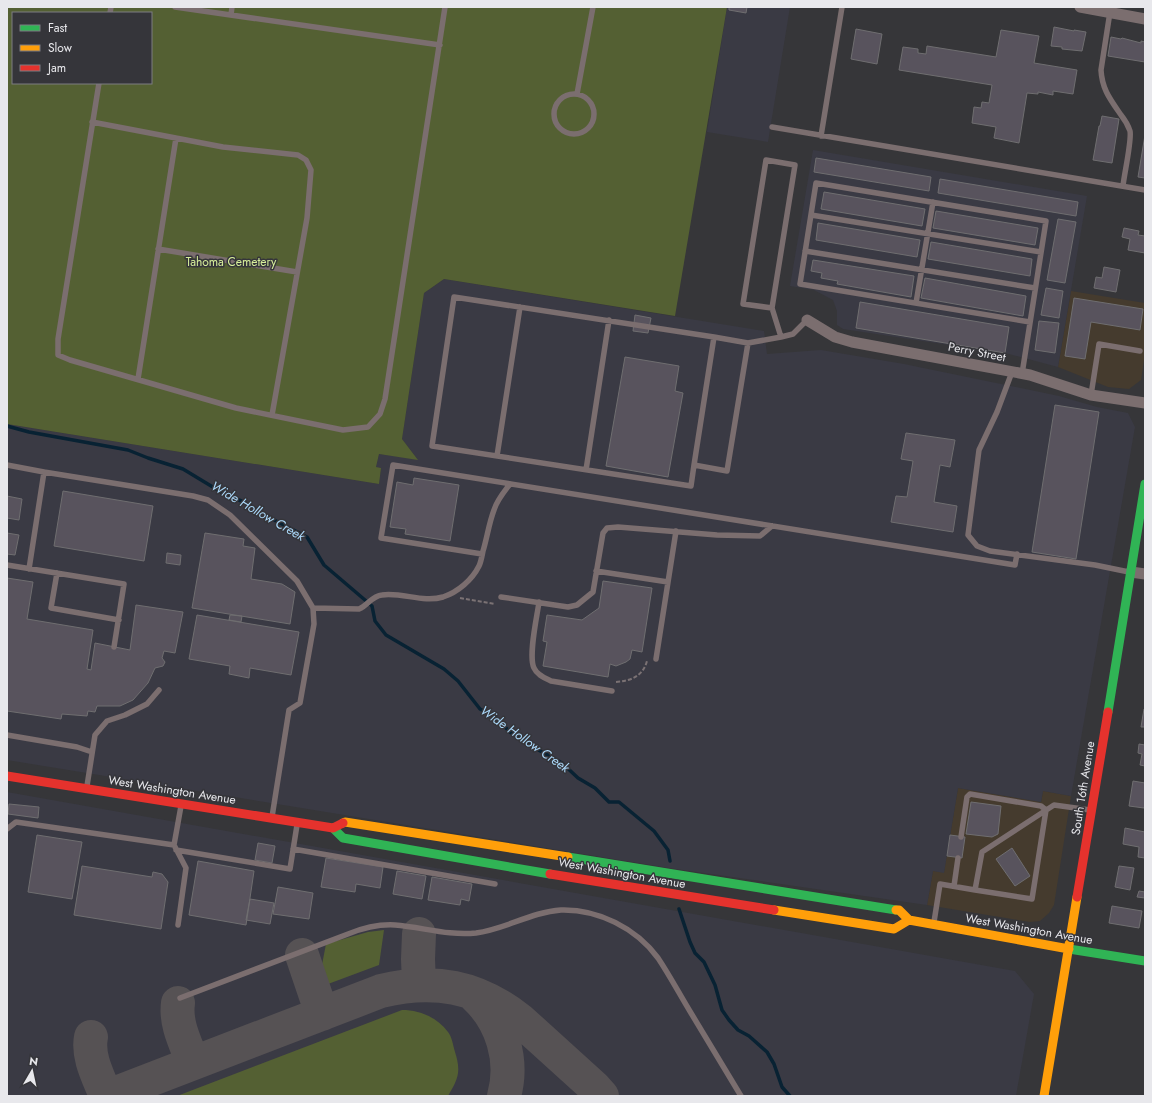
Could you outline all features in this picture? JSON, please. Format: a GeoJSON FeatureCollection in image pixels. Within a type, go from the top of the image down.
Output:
{"type":"FeatureCollection","features":[{"type":"Feature","properties":{"kind":"main road","name":"South 16th Avenue"},"geometry":{"type":"LineString","coordinates":[[1044,1096],[1145,484]]}},
{"type":"Feature","properties":{"kind":"main road","name":"West Washington Avenue"},"geometry":{"type":"LineString","coordinates":[[7,776],[333,828],[343,838],[669,894],[894,929],[909,920]]}},
{"type":"Feature","properties":{"kind":"main road","name":"West Washington Avenue"},"geometry":{"type":"LineString","coordinates":[[333,828],[345,822],[898,910],[909,920],[1145,961]]}},
{"type":"Feature","properties":{"kind":"street"},"geometry":{"type":"LineString","coordinates":[[1080,7],[1145,19]]}},
{"type":"Feature","properties":{"kind":"street","name":"Perry Street"},"geometry":{"type":"LineString","coordinates":[[807,320],[835,337],[852,342],[1030,375],[1090,395],[1145,403]]}},
{"type":"Feature","properties":{"kind":"street"},"geometry":{"type":"LineString","coordinates":[[1131,572],[1145,574]]}},
{"type":"Feature","properties":{"kind":"lane"},"geometry":{"type":"LineString","coordinates":[[175,7],[440,45]]}},
{"type":"Feature","properties":{"kind":"lane"},"geometry":{"type":"LineString","coordinates":[[231,15],[232,7]]}},
{"type":"Feature","properties":{"kind":"lane"},"geometry":{"type":"LineString","coordinates":[[99,84],[58,339],[58,355],[70,360],[236,408],[343,430],[368,427],[380,414],[385,399],[445,7]]}},
{"type":"Feature","properties":{"kind":"lane"},"geometry":{"type":"LineString","coordinates":[[577,94],[593,7]]}},
{"type":"Feature","properties":{"kind":"lane"},"geometry":{"type":"LineString","coordinates":[[821,136],[842,7]]}},
{"type":"Feature","properties":{"kind":"lane"},"geometry":{"type":"LineString","coordinates":[[1110,12],[1101,70],[1102,83],[1109,97],[1127,123],[1130,134],[1123,186]]}},
{"type":"Feature","properties":{"kind":"lane"},"geometry":{"type":"LineString","coordinates":[[577,94],[588,100],[594,112],[590,125],[585,130],[572,134],[560,128],[554,117],[554,111],[556,105],[565,96],[577,94]]}},
{"type":"Feature","properties":{"kind":"lane"},"geometry":{"type":"LineString","coordinates":[[92,122],[223,147],[298,155],[306,160],[311,170],[307,218],[272,415]]}},
{"type":"Feature","properties":{"kind":"lane"},"geometry":{"type":"LineString","coordinates":[[772,127],[1145,190]]}},
{"type":"Feature","properties":{"kind":"lane"},"geometry":{"type":"LineString","coordinates":[[138,379],[176,138]]}},
{"type":"Feature","properties":{"kind":"lane"},"geometry":{"type":"LineString","coordinates":[[772,308],[743,304],[766,160],[795,165],[772,308],[781,338]]}},
{"type":"Feature","properties":{"kind":"lane"},"geometry":{"type":"LineString","coordinates":[[1030,322],[800,284],[816,183],[1046,221],[1030,322],[1017,373],[979,450],[968,535],[977,546],[990,551],[1095,565],[1131,572]]}},
{"type":"Feature","properties":{"kind":"lane"},"geometry":{"type":"LineString","coordinates":[[916,303],[933,202]]}},
{"type":"Feature","properties":{"kind":"lane"},"geometry":{"type":"LineString","coordinates":[[811,215],[1041,252]]}},
{"type":"Feature","properties":{"kind":"lane"},"geometry":{"type":"LineString","coordinates":[[158,249],[297,272]]}},
{"type":"Feature","properties":{"kind":"lane"},"geometry":{"type":"LineString","coordinates":[[805,251],[1035,288]]}},
{"type":"Feature","properties":{"kind":"lane"},"geometry":{"type":"LineString","coordinates":[[714,337],[691,486],[432,446],[454,297],[609,320],[714,337],[748,343],[781,338],[794,334],[807,320]]}},
{"type":"Feature","properties":{"kind":"lane"},"geometry":{"type":"LineString","coordinates":[[497,456],[520,307]]}},
{"type":"Feature","properties":{"kind":"lane"},"geometry":{"type":"LineString","coordinates":[[586,470],[609,320]]}},
{"type":"Feature","properties":{"kind":"lane"},"geometry":{"type":"LineString","coordinates":[[694,466],[727,471],[748,343]]}},
{"type":"Feature","properties":{"kind":"lane"},"geometry":{"type":"LineString","coordinates":[[1090,395],[1099,344],[1140,351]]}},
{"type":"Feature","properties":{"kind":"lane"},"geometry":{"type":"LineString","coordinates":[[7,465],[193,496],[208,500],[230,515],[297,581],[313,608],[314,624],[300,703],[289,710],[272,818]]}},
{"type":"Feature","properties":{"kind":"lane"},"geometry":{"type":"LineString","coordinates":[[482,554],[381,538],[393,465],[1015,566],[1017,554]]}},
{"type":"Feature","properties":{"kind":"lane"},"geometry":{"type":"LineString","coordinates":[[29,569],[44,472]]}},
{"type":"Feature","properties":{"kind":"lane"},"geometry":{"type":"LineString","coordinates":[[313,608],[354,609],[364,607],[372,598],[392,594],[432,599],[449,594],[460,588],[471,577],[479,565],[494,510],[498,500],[510,484]]}},
{"type":"Feature","properties":{"kind":"lane"},"geometry":{"type":"LineString","coordinates":[[500,597],[568,607],[577,605],[593,592],[603,533],[607,528],[618,527],[717,535],[760,536],[772,526]]}},
{"type":"Feature","properties":{"kind":"lane"},"geometry":{"type":"LineString","coordinates":[[656,659],[676,531]]}},
{"type":"Feature","properties":{"kind":"lane"},"geometry":{"type":"LineString","coordinates":[[7,565],[124,584],[114,647]]}},
{"type":"Feature","properties":{"kind":"lane"},"geometry":{"type":"LineString","coordinates":[[596,570],[668,582]]}},
{"type":"Feature","properties":{"kind":"lane"},"geometry":{"type":"LineString","coordinates":[[57,573],[51,608],[119,620]]}},
{"type":"Feature","properties":{"kind":"lane"},"geometry":{"type":"LineString","coordinates":[[538,602],[531,659],[534,669],[543,677],[551,681],[612,691]]}},
{"type":"Feature","properties":{"kind":"lane"},"geometry":{"type":"LineString","coordinates":[[86,789],[95,734],[107,720],[125,716],[147,704],[159,690]]}},
{"type":"Feature","properties":{"kind":"lane"},"geometry":{"type":"LineString","coordinates":[[7,735],[77,747],[92,752]]}},
{"type":"Feature","properties":{"kind":"lane"},"geometry":{"type":"LineString","coordinates":[[961,837],[967,797],[970,794],[1041,806],[1046,810]]}},
{"type":"Feature","properties":{"kind":"lane"},"geometry":{"type":"LineString","coordinates":[[178,925],[186,868],[175,848],[181,804]]}},
{"type":"Feature","properties":{"kind":"lane"},"geometry":{"type":"LineString","coordinates":[[975,890],[982,852],[1054,805],[1092,810]]}},
{"type":"Feature","properties":{"kind":"lane"},"geometry":{"type":"LineString","coordinates":[[933,924],[940,884],[1032,899],[1046,810]]}},
{"type":"Feature","properties":{"kind":"lane"},"geometry":{"type":"LineString","coordinates":[[7,829],[16,822],[175,848],[290,869],[297,822]]}},
{"type":"Feature","properties":{"kind":"lane"},"geometry":{"type":"LineString","coordinates":[[293,848],[495,884]]}},
{"type":"Feature","properties":{"kind":"lane"},"geometry":{"type":"LineString","coordinates":[[954,886],[958,858]]}},
{"type":"Feature","properties":{"kind":"lane"},"geometry":{"type":"LineString","coordinates":[[180,998],[348,934],[371,927],[396,925],[462,934],[490,930],[548,911],[562,910],[583,912],[616,922],[648,947],[665,969],[741,1096]]}},
{"type":"Feature","properties":{"kind":"path"},"geometry":{"type":"LineString","coordinates":[[449,594],[461,598],[501,605]]}},
{"type":"Feature","properties":{"kind":"path"},"geometry":{"type":"LineString","coordinates":[[612,691],[612,683],[630,680],[636,677],[643,671],[648,657],[656,659]]}},
{"type":"Feature","properties":{"kind":"shaded area"},"geometry":{"type":"Polygon","coordinates":[[[727,7],[790,7],[768,142],[707,132],[727,7]]]}},
{"type":"Feature","properties":{"kind":"shaded area"},"geometry":{"type":"Polygon","coordinates":[[[813,150],[1087,196],[1058,367],[1009,354],[843,329],[837,325],[837,311],[833,300],[814,290],[790,286],[813,150]]]}},
{"type":"Feature","properties":{"kind":"shaded area"},"geometry":{"type":"Polygon","coordinates":[[[444,279],[764,331],[767,354],[821,350],[904,364],[1059,396],[1097,407],[1128,413],[1135,427],[1071,796],[1043,791],[1041,802],[958,788],[944,873],[933,871],[927,905],[669,868],[7,760],[7,424],[379,484],[381,468],[376,467],[379,454],[417,459],[402,439],[424,293],[444,279]]]}},
{"type":"Feature","properties":{"kind":"shaded area"},"geometry":{"type":"Polygon","coordinates":[[[1071,291],[1145,303],[1145,353],[1141,380],[1129,389],[1108,387],[1058,367],[1071,291]]]}},
{"type":"Feature","properties":{"kind":"shaded area"},"geometry":{"type":"Polygon","coordinates":[[[958,788],[1041,802],[1043,791],[1071,796],[1054,905],[1049,913],[1040,921],[1030,922],[927,905],[933,871],[944,872],[958,788]]]}},
{"type":"Feature","properties":{"kind":"shaded area"},"geometry":{"type":"Polygon","coordinates":[[[7,792],[1015,971],[1034,994],[1016,1096],[7,1096],[7,792]]]}},
{"type":"Feature","properties":{"kind":"green space","name":"Tahoma Cemetery"},"geometry":{"type":"Polygon","coordinates":[[[7,7],[727,7],[675,316],[444,279],[424,293],[402,439],[418,460],[379,454],[376,467],[381,468],[379,484],[7,424],[7,7]]]}},
{"type":"Feature","properties":{"kind":"green space"},"geometry":{"type":"Polygon","coordinates":[[[384,930],[379,965],[328,984],[324,982],[320,975],[326,944],[368,932],[384,930]]]}},
{"type":"Feature","properties":{"kind":"green space"},"geometry":{"type":"Polygon","coordinates":[[[402,1010],[415,1011],[433,1018],[444,1027],[449,1034],[457,1059],[458,1070],[455,1082],[448,1096],[177,1096],[402,1010]]]}},
{"type":"Feature","properties":{"kind":"building"},"geometry":{"type":"Polygon","coordinates":[[[729,7],[747,7],[746,13],[729,10],[729,7]]]}},
{"type":"Feature","properties":{"kind":"building"},"geometry":{"type":"Polygon","coordinates":[[[1054,27],[1086,32],[1082,51],[1062,49],[1062,47],[1051,46],[1054,27]]]}},
{"type":"Feature","properties":{"kind":"building"},"geometry":{"type":"Polygon","coordinates":[[[856,29],[882,34],[877,64],[851,59],[856,29]]]}},
{"type":"Feature","properties":{"kind":"building"},"geometry":{"type":"Polygon","coordinates":[[[1001,30],[1039,36],[1034,63],[1077,70],[1073,94],[1053,91],[1053,95],[1038,92],[1038,94],[1027,93],[1019,143],[994,138],[996,127],[972,123],[974,107],[981,108],[982,102],[989,103],[992,85],[899,70],[903,47],[918,49],[918,53],[926,54],[927,46],[996,57],[1001,30]]]}},
{"type":"Feature","properties":{"kind":"building"},"geometry":{"type":"Polygon","coordinates":[[[1111,37],[1141,43],[1141,41],[1145,42],[1145,62],[1108,56],[1111,37]]]}},
{"type":"Feature","properties":{"kind":"building"},"geometry":{"type":"Polygon","coordinates":[[[1102,116],[1119,119],[1112,163],[1093,160],[1102,116]]]}},
{"type":"Feature","properties":{"kind":"building"},"geometry":{"type":"Polygon","coordinates":[[[1145,135],[1145,178],[1138,177],[1145,135]]]}},
{"type":"Feature","properties":{"kind":"building"},"geometry":{"type":"Polygon","coordinates":[[[816,158],[931,177],[929,191],[814,172],[816,158]]]}},
{"type":"Feature","properties":{"kind":"building"},"geometry":{"type":"Polygon","coordinates":[[[940,179],[1078,202],[1076,216],[938,193],[940,179]]]}},
{"type":"Feature","properties":{"kind":"building"},"geometry":{"type":"Polygon","coordinates":[[[824,192],[925,209],[922,226],[821,209],[824,192]]]}},
{"type":"Feature","properties":{"kind":"building"},"geometry":{"type":"Polygon","coordinates":[[[936,211],[1038,228],[1035,245],[933,228],[936,211]]]}},
{"type":"Feature","properties":{"kind":"building"},"geometry":{"type":"Polygon","coordinates":[[[1058,219],[1076,222],[1065,283],[1047,280],[1058,219]]]}},
{"type":"Feature","properties":{"kind":"building"},"geometry":{"type":"Polygon","coordinates":[[[818,223],[920,240],[917,257],[816,240],[818,223]]]}},
{"type":"Feature","properties":{"kind":"building"},"geometry":{"type":"Polygon","coordinates":[[[1124,228],[1139,231],[1138,235],[1145,236],[1145,253],[1128,250],[1130,239],[1122,237],[1124,228]]]}},
{"type":"Feature","properties":{"kind":"building"},"geometry":{"type":"Polygon","coordinates":[[[931,242],[1032,259],[1030,276],[928,259],[931,242]]]}},
{"type":"Feature","properties":{"kind":"building"},"geometry":{"type":"Polygon","coordinates":[[[813,260],[914,276],[911,297],[837,284],[838,281],[821,278],[822,273],[811,271],[813,260]]]}},
{"type":"Feature","properties":{"kind":"building"},"geometry":{"type":"Polygon","coordinates":[[[1104,267],[1120,270],[1116,292],[1094,288],[1096,277],[1102,278],[1104,267]]]}},
{"type":"Feature","properties":{"kind":"building"},"geometry":{"type":"Polygon","coordinates":[[[925,278],[1026,296],[1023,316],[921,298],[925,278]]]}},
{"type":"Feature","properties":{"kind":"building"},"geometry":{"type":"Polygon","coordinates":[[[1046,288],[1063,291],[1059,318],[1041,315],[1046,288]]]}},
{"type":"Feature","properties":{"kind":"building"},"geometry":{"type":"Polygon","coordinates":[[[1074,298],[1143,309],[1140,330],[1091,322],[1085,359],[1065,356],[1074,298]]]}},
{"type":"Feature","properties":{"kind":"building"},"geometry":{"type":"Polygon","coordinates":[[[860,302],[1009,327],[1005,353],[856,328],[860,302]]]}},
{"type":"Feature","properties":{"kind":"building"},"geometry":{"type":"Polygon","coordinates":[[[635,315],[651,318],[648,333],[633,331],[635,315]]]}},
{"type":"Feature","properties":{"kind":"building"},"geometry":{"type":"Polygon","coordinates":[[[1039,321],[1059,323],[1055,353],[1035,350],[1039,321]]]}},
{"type":"Feature","properties":{"kind":"building"},"geometry":{"type":"Polygon","coordinates":[[[625,357],[679,366],[675,391],[683,393],[668,477],[606,466],[625,357]]]}},
{"type":"Feature","properties":{"kind":"building"},"geometry":{"type":"Polygon","coordinates":[[[1055,405],[1099,412],[1076,559],[1032,552],[1055,405]]]}},
{"type":"Feature","properties":{"kind":"building"},"geometry":{"type":"Polygon","coordinates":[[[906,433],[955,440],[950,467],[940,465],[934,502],[957,506],[953,532],[891,522],[896,496],[907,497],[913,461],[901,459],[906,433]]]}},
{"type":"Feature","properties":{"kind":"building"},"geometry":{"type":"Polygon","coordinates":[[[414,478],[459,485],[450,541],[405,534],[406,529],[390,527],[397,482],[413,485],[414,478]]]}},
{"type":"Feature","properties":{"kind":"building"},"geometry":{"type":"Polygon","coordinates":[[[63,491],[153,506],[144,561],[54,546],[63,491]]]}},
{"type":"Feature","properties":{"kind":"building"},"geometry":{"type":"Polygon","coordinates":[[[7,496],[22,499],[19,520],[7,518],[7,496]]]}},
{"type":"Feature","properties":{"kind":"building"},"geometry":{"type":"Polygon","coordinates":[[[7,533],[19,535],[15,555],[7,554],[7,533]]]}},
{"type":"Feature","properties":{"kind":"building"},"geometry":{"type":"Polygon","coordinates":[[[205,533],[244,539],[243,546],[255,548],[251,579],[282,584],[295,592],[290,624],[192,608],[205,533]]]}},
{"type":"Feature","properties":{"kind":"building"},"geometry":{"type":"Polygon","coordinates":[[[167,553],[181,555],[180,565],[166,563],[167,553]]]}},
{"type":"Feature","properties":{"kind":"building"},"geometry":{"type":"Polygon","coordinates":[[[7,578],[33,582],[27,619],[93,630],[87,669],[91,670],[95,643],[130,650],[136,605],[183,612],[175,653],[164,651],[162,658],[165,662],[163,666],[155,668],[148,683],[133,700],[120,706],[97,706],[95,712],[88,711],[87,716],[62,714],[61,719],[7,711],[7,578]]]}},
{"type":"Feature","properties":{"kind":"building"},"geometry":{"type":"Polygon","coordinates":[[[603,581],[652,588],[642,652],[632,650],[630,659],[626,662],[616,666],[610,664],[608,677],[543,666],[547,642],[543,641],[547,615],[582,620],[599,608],[603,581]]]}},
{"type":"Feature","properties":{"kind":"building"},"geometry":{"type":"Polygon","coordinates":[[[197,615],[299,632],[291,675],[250,668],[249,678],[229,674],[230,666],[189,659],[197,615]]]}},
{"type":"Feature","properties":{"kind":"building"},"geometry":{"type":"Polygon","coordinates":[[[230,615],[242,616],[241,622],[229,620],[230,615]]]}},
{"type":"Feature","properties":{"kind":"building"},"geometry":{"type":"Polygon","coordinates":[[[1144,709],[1145,727],[1141,727],[1144,709]]]}},
{"type":"Feature","properties":{"kind":"building"},"geometry":{"type":"Polygon","coordinates":[[[1139,744],[1145,745],[1145,766],[1140,765],[1142,754],[1138,753],[1139,744]]]}},
{"type":"Feature","properties":{"kind":"building"},"geometry":{"type":"Polygon","coordinates":[[[1133,781],[1145,783],[1144,808],[1129,806],[1133,781]]]}},
{"type":"Feature","properties":{"kind":"building"},"geometry":{"type":"Polygon","coordinates":[[[971,802],[1001,806],[998,834],[992,837],[966,834],[971,802]]]}},
{"type":"Feature","properties":{"kind":"building"},"geometry":{"type":"Polygon","coordinates":[[[9,804],[39,807],[38,818],[8,814],[9,804]]]}},
{"type":"Feature","properties":{"kind":"building"},"geometry":{"type":"Polygon","coordinates":[[[1125,828],[1145,832],[1145,858],[1138,857],[1139,847],[1123,844],[1125,828]]]}},
{"type":"Feature","properties":{"kind":"building"},"geometry":{"type":"Polygon","coordinates":[[[37,835],[82,842],[72,899],[28,892],[37,835]]]}},
{"type":"Feature","properties":{"kind":"building"},"geometry":{"type":"Polygon","coordinates":[[[950,835],[965,837],[962,858],[947,856],[950,835]]]}},
{"type":"Feature","properties":{"kind":"building"},"geometry":{"type":"Polygon","coordinates":[[[258,843],[275,846],[272,863],[255,860],[258,843]]]}},
{"type":"Feature","properties":{"kind":"building"},"geometry":{"type":"Polygon","coordinates":[[[1012,848],[1030,876],[1015,886],[996,859],[1012,848]]]}},
{"type":"Feature","properties":{"kind":"building"},"geometry":{"type":"Polygon","coordinates":[[[326,858],[383,867],[380,888],[356,884],[355,892],[321,887],[326,858]]]}},
{"type":"Feature","properties":{"kind":"building"},"geometry":{"type":"Polygon","coordinates":[[[198,861],[254,871],[246,925],[189,915],[198,861]]]}},
{"type":"Feature","properties":{"kind":"building"},"geometry":{"type":"Polygon","coordinates":[[[82,866],[152,877],[153,872],[162,874],[168,882],[161,929],[74,915],[82,866]]]}},
{"type":"Feature","properties":{"kind":"building"},"geometry":{"type":"Polygon","coordinates":[[[1119,866],[1134,868],[1130,890],[1115,887],[1119,866]]]}},
{"type":"Feature","properties":{"kind":"building"},"geometry":{"type":"Polygon","coordinates":[[[397,871],[426,876],[422,899],[393,894],[397,871]]]}},
{"type":"Feature","properties":{"kind":"building"},"geometry":{"type":"Polygon","coordinates":[[[432,877],[472,884],[469,901],[461,899],[460,905],[428,900],[432,877]]]}},
{"type":"Feature","properties":{"kind":"building"},"geometry":{"type":"Polygon","coordinates":[[[278,887],[313,893],[309,919],[273,914],[278,887]]]}},
{"type":"Feature","properties":{"kind":"building"},"geometry":{"type":"Polygon","coordinates":[[[1139,891],[1145,892],[1145,898],[1137,897],[1139,891]]]}},
{"type":"Feature","properties":{"kind":"building"},"geometry":{"type":"Polygon","coordinates":[[[250,899],[274,903],[270,924],[246,920],[250,899]]]}},
{"type":"Feature","properties":{"kind":"building"},"geometry":{"type":"Polygon","coordinates":[[[1112,906],[1142,911],[1139,928],[1109,923],[1112,906]]]}},
{"type":"Feature","properties":{"kind":"waterway","name":"Wide Hollow Creek"},"geometry":{"type":"LineString","coordinates":[[7,426],[29,432],[128,450],[183,469],[226,495],[244,502],[307,537],[324,565],[372,606],[375,621],[386,635],[444,669],[458,681],[480,709],[495,717],[510,732],[526,743],[562,763],[578,778],[595,788],[609,802],[619,802],[654,831],[668,850],[670,861]]}},
{"type":"Feature","properties":{"kind":"waterway","name":"Wide Hollow Creek"},"geometry":{"type":"LineString","coordinates":[[679,909],[695,953],[704,962],[715,985],[722,1010],[738,1030],[749,1036],[767,1052],[774,1064],[782,1087],[790,1096]]}},
{"type":"Feature","properties":{"kind":"taxiway"},"geometry":{"type":"LineString","coordinates":[[419,934],[419,984]]}},
{"type":"Feature","properties":{"kind":"taxiway"},"geometry":{"type":"LineString","coordinates":[[302,955],[322,1014]]}},
{"type":"Feature","properties":{"kind":"taxiway"},"geometry":{"type":"LineString","coordinates":[[108,1096],[381,991],[419,985],[437,985],[471,992],[504,1008],[520,1020],[602,1096]]}},
{"type":"Feature","properties":{"kind":"taxiway"},"geometry":{"type":"LineString","coordinates":[[475,996],[492,1017],[499,1029],[503,1042],[507,1069],[507,1082],[504,1096]]}},
{"type":"Feature","properties":{"kind":"taxiway"},"geometry":{"type":"LineString","coordinates":[[178,1003],[178,1019],[184,1041],[193,1063]]}},
{"type":"Feature","properties":{"kind":"taxiway"},"geometry":{"type":"LineString","coordinates":[[91,1037],[90,1045],[92,1060],[106,1096]]}},
{"type":"Feature","properties":{"kind":"traffic: fast"},"geometry":{"type":"LineString","coordinates":[[1108,712],[1145,484]]}},
{"type":"Feature","properties":{"kind":"traffic: fast"},"geometry":{"type":"LineString","coordinates":[[333,828],[343,838],[550,874]]}},
{"type":"Feature","properties":{"kind":"traffic: fast"},"geometry":{"type":"LineString","coordinates":[[568,857],[896,910]]}},
{"type":"Feature","properties":{"kind":"traffic: fast"},"geometry":{"type":"LineString","coordinates":[[1069,949],[1145,961]]}},
{"type":"Feature","properties":{"kind":"traffic: slow"},"geometry":{"type":"LineString","coordinates":[[343,823],[345,822],[568,857]]}},
{"type":"Feature","properties":{"kind":"traffic: slow"},"geometry":{"type":"LineString","coordinates":[[1044,1096],[1077,897]]}},
{"type":"Feature","properties":{"kind":"traffic: slow"},"geometry":{"type":"LineString","coordinates":[[774,910],[894,929],[909,920]]}},
{"type":"Feature","properties":{"kind":"traffic: slow"},"geometry":{"type":"LineString","coordinates":[[896,910],[899,910],[909,920],[1069,949]]}},
{"type":"Feature","properties":{"kind":"traffic: jam"},"geometry":{"type":"LineString","coordinates":[[1077,897],[1108,712]]}},
{"type":"Feature","properties":{"kind":"traffic: jam"},"geometry":{"type":"LineString","coordinates":[[7,776],[333,828],[343,823]]}},
{"type":"Feature","properties":{"kind":"traffic: jam"},"geometry":{"type":"LineString","coordinates":[[550,874],[774,910]]}}]}
